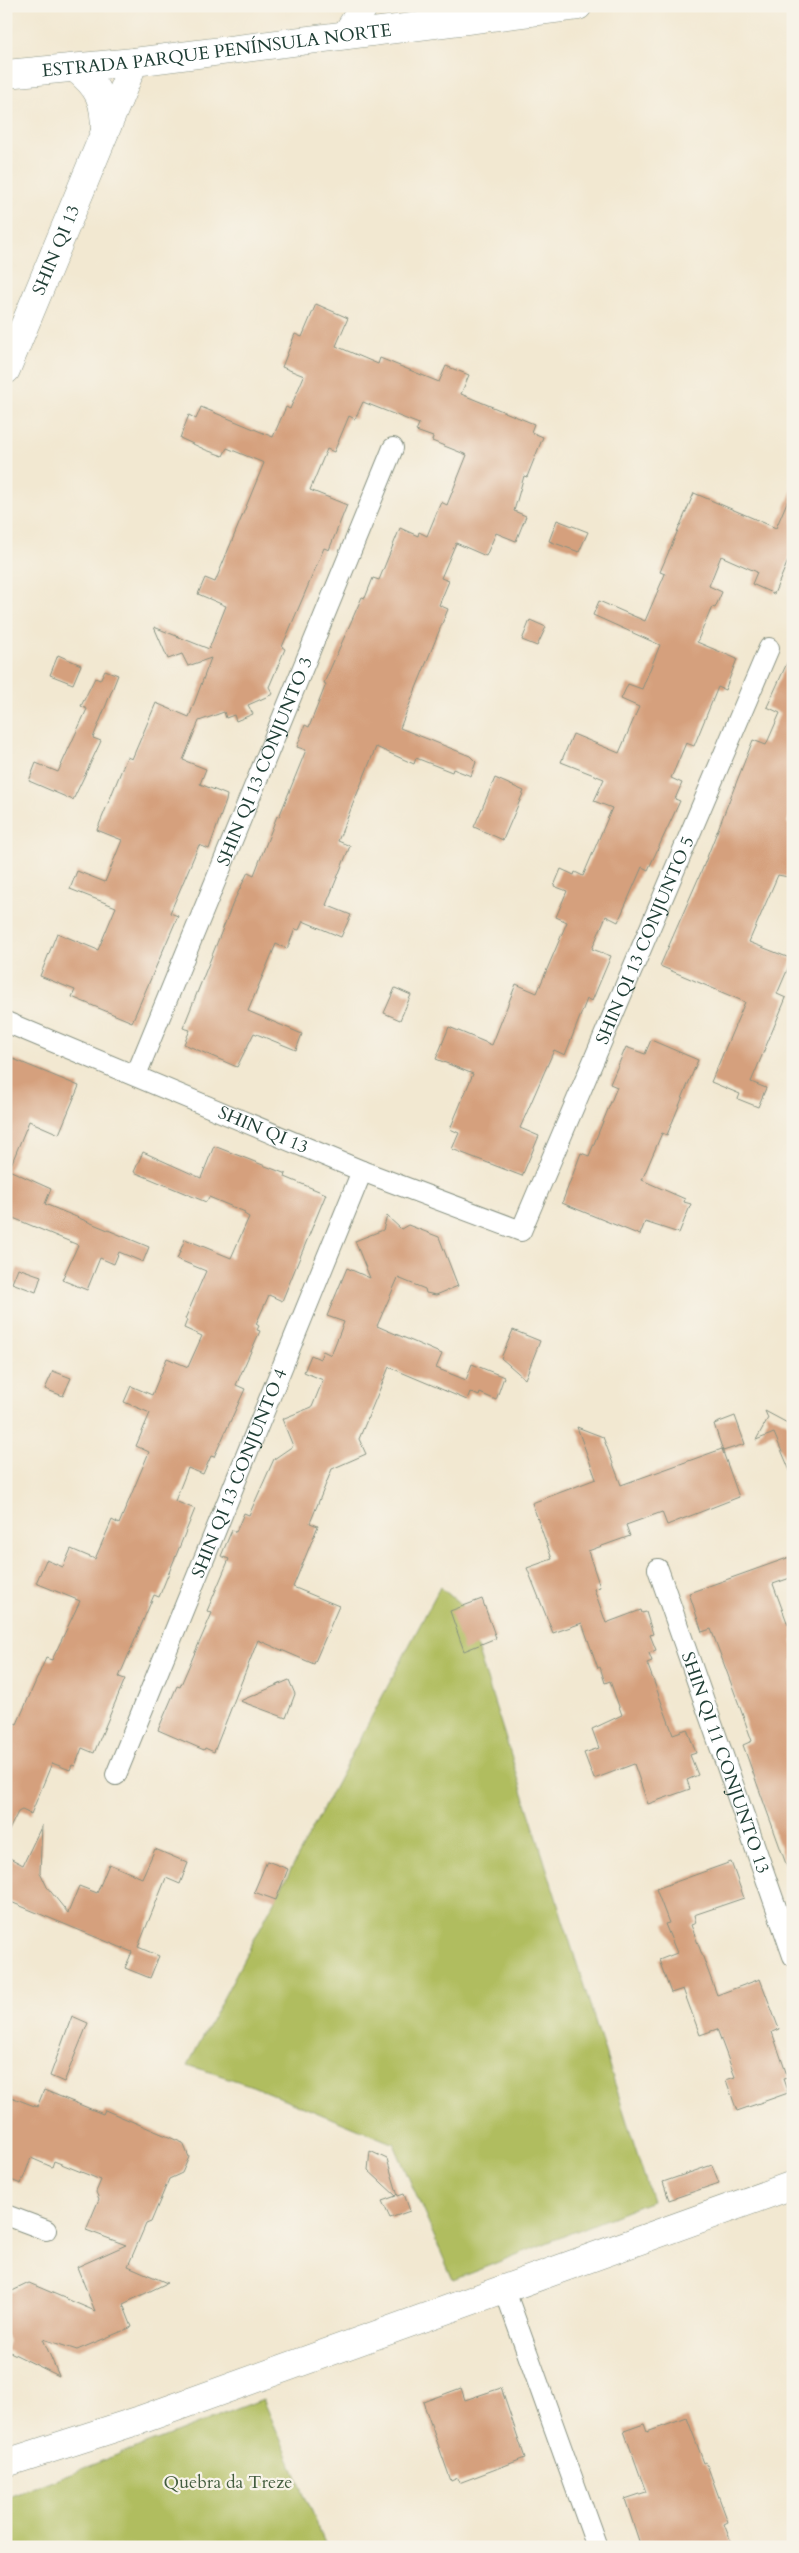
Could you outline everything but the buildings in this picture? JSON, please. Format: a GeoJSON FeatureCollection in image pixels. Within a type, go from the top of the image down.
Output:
{"type":"FeatureCollection","features":[{"type":"Feature","properties":{"kind":"street"},"geometry":{"type":"LineString","coordinates":[[346,35],[364,6]]}},
{"type":"Feature","properties":{"kind":"street","name":"ESTRADA PARQUE PENÍNSULA NORTE"},"geometry":{"type":"LineString","coordinates":[[6,74],[134,62],[578,6]]}},
{"type":"Feature","properties":{"kind":"street","name":"SHIN QI 13"},"geometry":{"type":"LineString","coordinates":[[6,370],[134,62]]}},
{"type":"Feature","properties":{"kind":"street","name":"SHIN QI 13"},"geometry":{"type":"LineString","coordinates":[[75,68],[98,91],[105,109],[105,131]]}},
{"type":"Feature","properties":{"kind":"street","name":"SHIN QI 13 CONJUNTO 3"},"geometry":{"type":"LineString","coordinates":[[136,1075],[393,448]]}},
{"type":"Feature","properties":{"kind":"street","name":"SHIN QI 13 CONJUNTO 5"},"geometry":{"type":"LineString","coordinates":[[521,1230],[769,648]]}},
{"type":"Feature","properties":{"kind":"street","name":"SHIN QI 13"},"geometry":{"type":"LineString","coordinates":[[6,1022],[362,1170],[521,1230]]}},
{"type":"Feature","properties":{"kind":"street","name":"SHIN QI 13 CONJUNTO 4"},"geometry":{"type":"LineString","coordinates":[[116,1775],[362,1170]]}},
{"type":"Feature","properties":{"kind":"street","name":"SHIN QI 11 CONJUNTO 13"},"geometry":{"type":"LineString","coordinates":[[658,1570],[793,1956]]}},
{"type":"Feature","properties":{"kind":"street"},"geometry":{"type":"LineString","coordinates":[[6,2463],[140,2420],[793,2185]]}},
{"type":"Feature","properties":{"kind":"street"},"geometry":{"type":"LineString","coordinates":[[6,2215],[46,2230]]}},
{"type":"Feature","properties":{"kind":"street"},"geometry":{"type":"LineString","coordinates":[[504,2288],[598,2547]]}},
{"type":"Feature","properties":{"kind":"green space"},"geometry":{"type":"Polygon","coordinates":[[[440,1587],[464,1607],[652,2201],[453,2280],[394,2144],[250,2085],[188,2065],[440,1587]]]}},
{"type":"Feature","properties":{"kind":"green space","name":"Quebra da Treze"},"geometry":{"type":"Polygon","coordinates":[[[263,2399],[327,2547],[6,2547],[6,2498],[263,2399]]]}}]}
